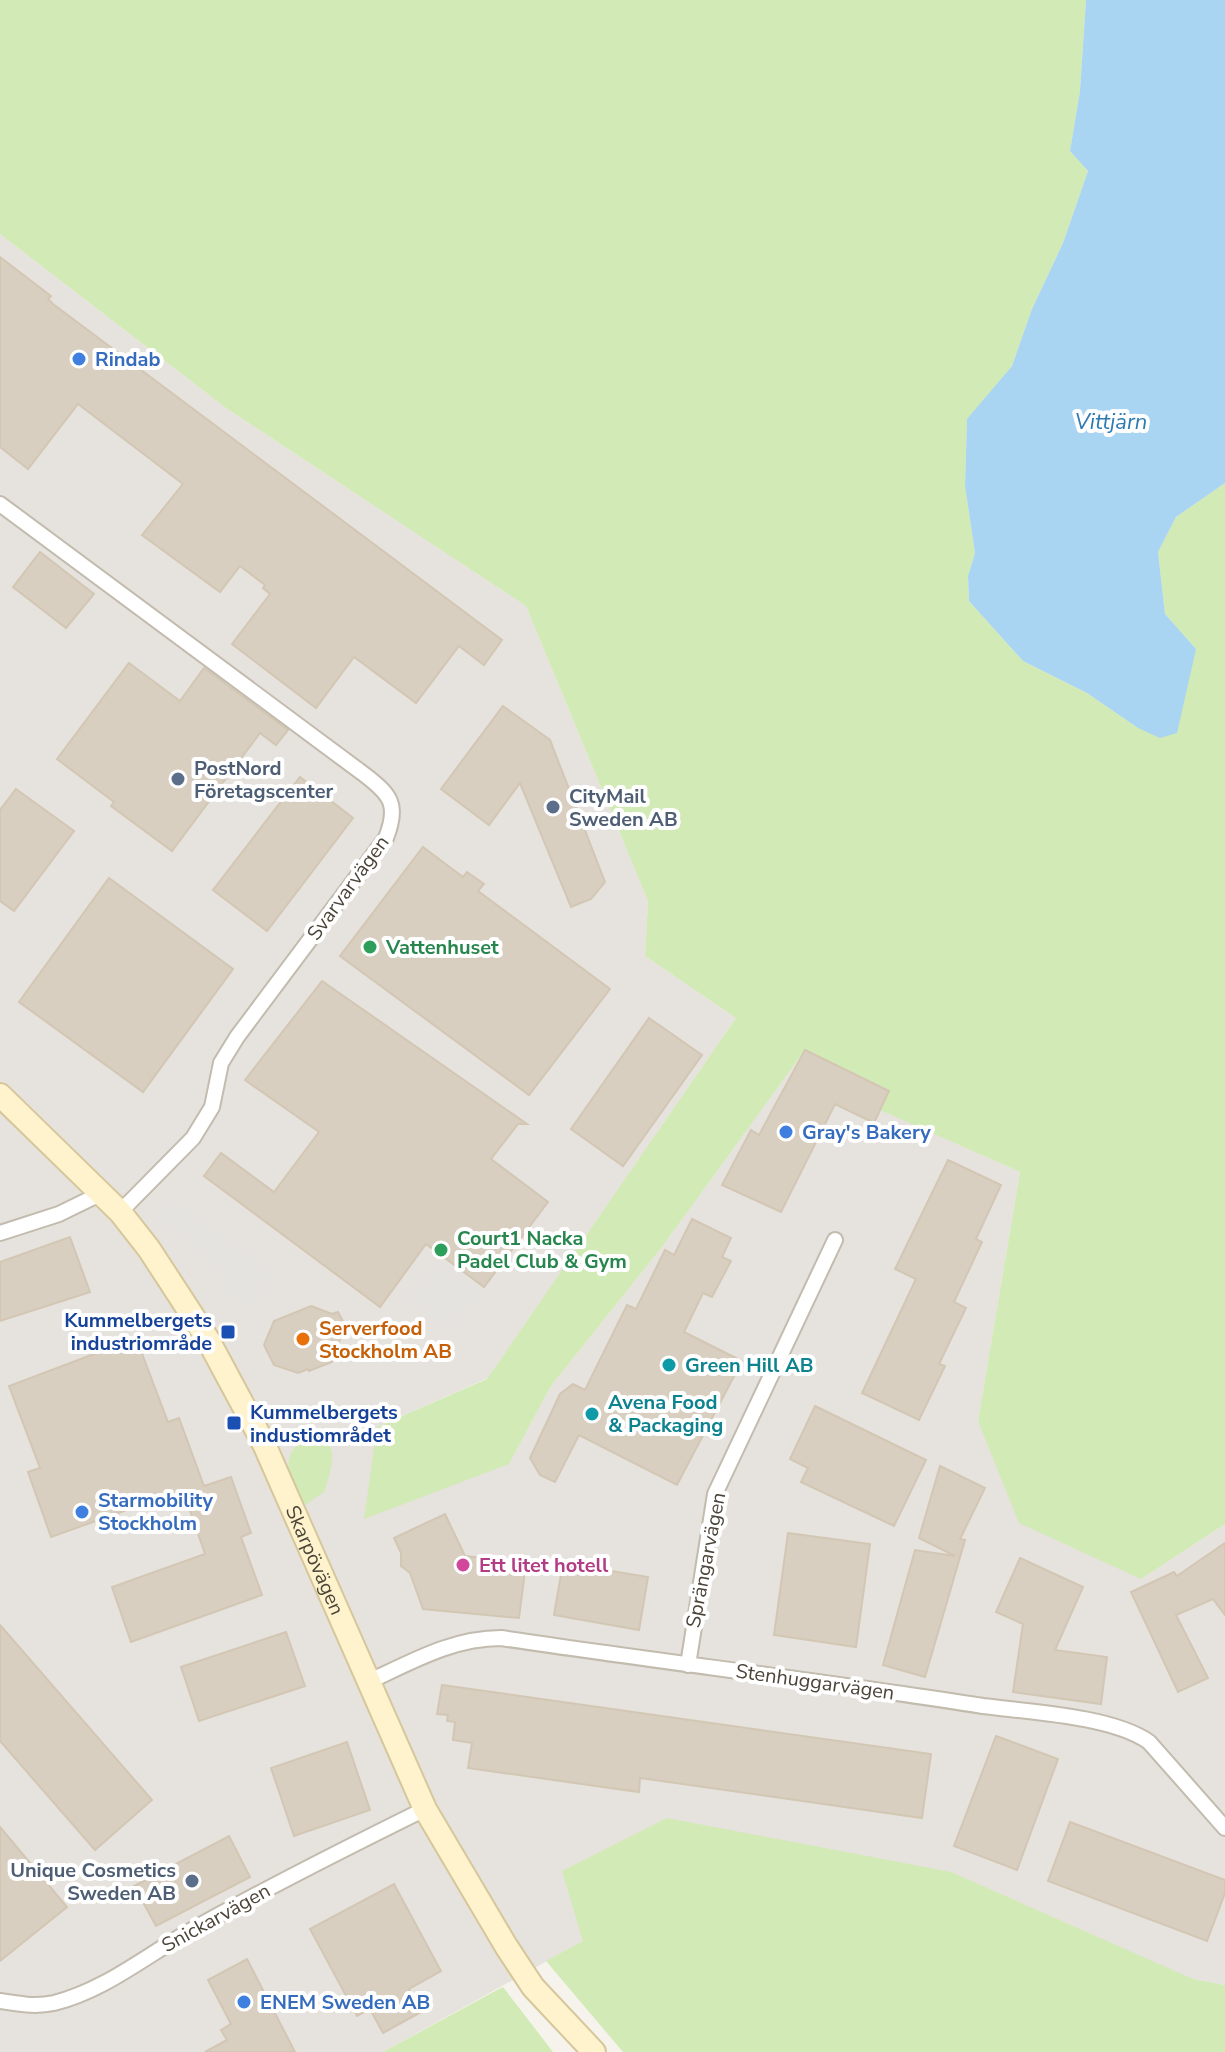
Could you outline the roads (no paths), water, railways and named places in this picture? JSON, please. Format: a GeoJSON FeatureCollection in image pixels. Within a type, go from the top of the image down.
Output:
{"type":"FeatureCollection","features":[{"type":"Feature","properties":{"kind":"street","name":"Svarvarvägen"},"geometry":{"type":"LineString","coordinates":[[0,504],[365,775],[392,802],[390,829],[381,847],[237,1037],[221,1063],[212,1107],[193,1138],[120,1212]]}},
{"type":"Feature","properties":{"kind":"street","name":"Skarpövägen"},"geometry":{"type":"LineString","coordinates":[[0,1095],[120,1212],[149,1249],[207,1338],[264,1444],[425,1809],[526,1977],[594,2052]]}},
{"type":"Feature","properties":{"kind":"street"},"geometry":{"type":"LineString","coordinates":[[0,1233],[59,1214],[102,1193]]}},
{"type":"Feature","properties":{"kind":"street","name":"Sprängarvägen"},"geometry":{"type":"LineString","coordinates":[[688,1665],[715,1494],[835,1240]]}},
{"type":"Feature","properties":{"kind":"street","name":"Stenhuggarvägen"},"geometry":{"type":"LineString","coordinates":[[370,1681],[449,1645],[501,1638],[826,1682],[1118,1728],[1138,1734],[1159,1751],[1225,1828]]}},
{"type":"Feature","properties":{"kind":"street","name":"Snickarvägen"},"geometry":{"type":"LineString","coordinates":[[0,2001],[28,2005],[54,2003],[104,1983],[296,1873],[425,1809]]}},
{"type":"Feature","properties":{"kind":"water","name":"Vittjärn"},"geometry":{"type":"Polygon","coordinates":[[[1086,0],[1225,0],[1225,483],[1176,517],[1158,552],[1165,614],[1196,649],[1177,733],[1160,738],[1138,728],[1087,693],[1023,661],[969,601],[968,576],[975,553],[965,486],[967,419],[1012,366],[1032,309],[1063,243],[1088,171],[1070,151],[1080,91],[1086,0]]]}},
{"type":"Feature","properties":{"kind":"place","name":"Rindab"},"geometry":{"type":"Point","coordinates":[79,359]}},
{"type":"Feature","properties":{"kind":"place","name":"PostNord Företagscenter"},"geometry":{"type":"Point","coordinates":[178,779]}},
{"type":"Feature","properties":{"kind":"place","name":"CityMail Sweden AB"},"geometry":{"type":"Point","coordinates":[553,807]}},
{"type":"Feature","properties":{"kind":"place","name":"Vattenhuset"},"geometry":{"type":"Point","coordinates":[370,947]}},
{"type":"Feature","properties":{"kind":"place","name":"Gray's Bakery"},"geometry":{"type":"Point","coordinates":[786,1132]}},
{"type":"Feature","properties":{"kind":"place","name":"Court1 Nacka Padel Club & Gym"},"geometry":{"type":"Point","coordinates":[441,1250]}},
{"type":"Feature","properties":{"kind":"place","name":"Kummelbergets industriområde"},"geometry":{"type":"Point","coordinates":[228,1332]}},
{"type":"Feature","properties":{"kind":"place","name":"Serverfood Stockholm AB"},"geometry":{"type":"Point","coordinates":[303,1339]}},
{"type":"Feature","properties":{"kind":"place","name":"Green Hill AB"},"geometry":{"type":"Point","coordinates":[669,1365]}},
{"type":"Feature","properties":{"kind":"place","name":"Avena Food & Packaging"},"geometry":{"type":"Point","coordinates":[592,1414]}},
{"type":"Feature","properties":{"kind":"place","name":"Kummelbergets industiområdet"},"geometry":{"type":"Point","coordinates":[234,1423]}},
{"type":"Feature","properties":{"kind":"place","name":"Starmobility Stockholm"},"geometry":{"type":"Point","coordinates":[82,1512]}},
{"type":"Feature","properties":{"kind":"place","name":"Ett litet hotell"},"geometry":{"type":"Point","coordinates":[463,1565]}},
{"type":"Feature","properties":{"kind":"place","name":"Unique Cosmetics Sweden AB"},"geometry":{"type":"Point","coordinates":[192,1881]}},
{"type":"Feature","properties":{"kind":"place","name":"ENEM Sweden AB"},"geometry":{"type":"Point","coordinates":[244,2002]}}]}
